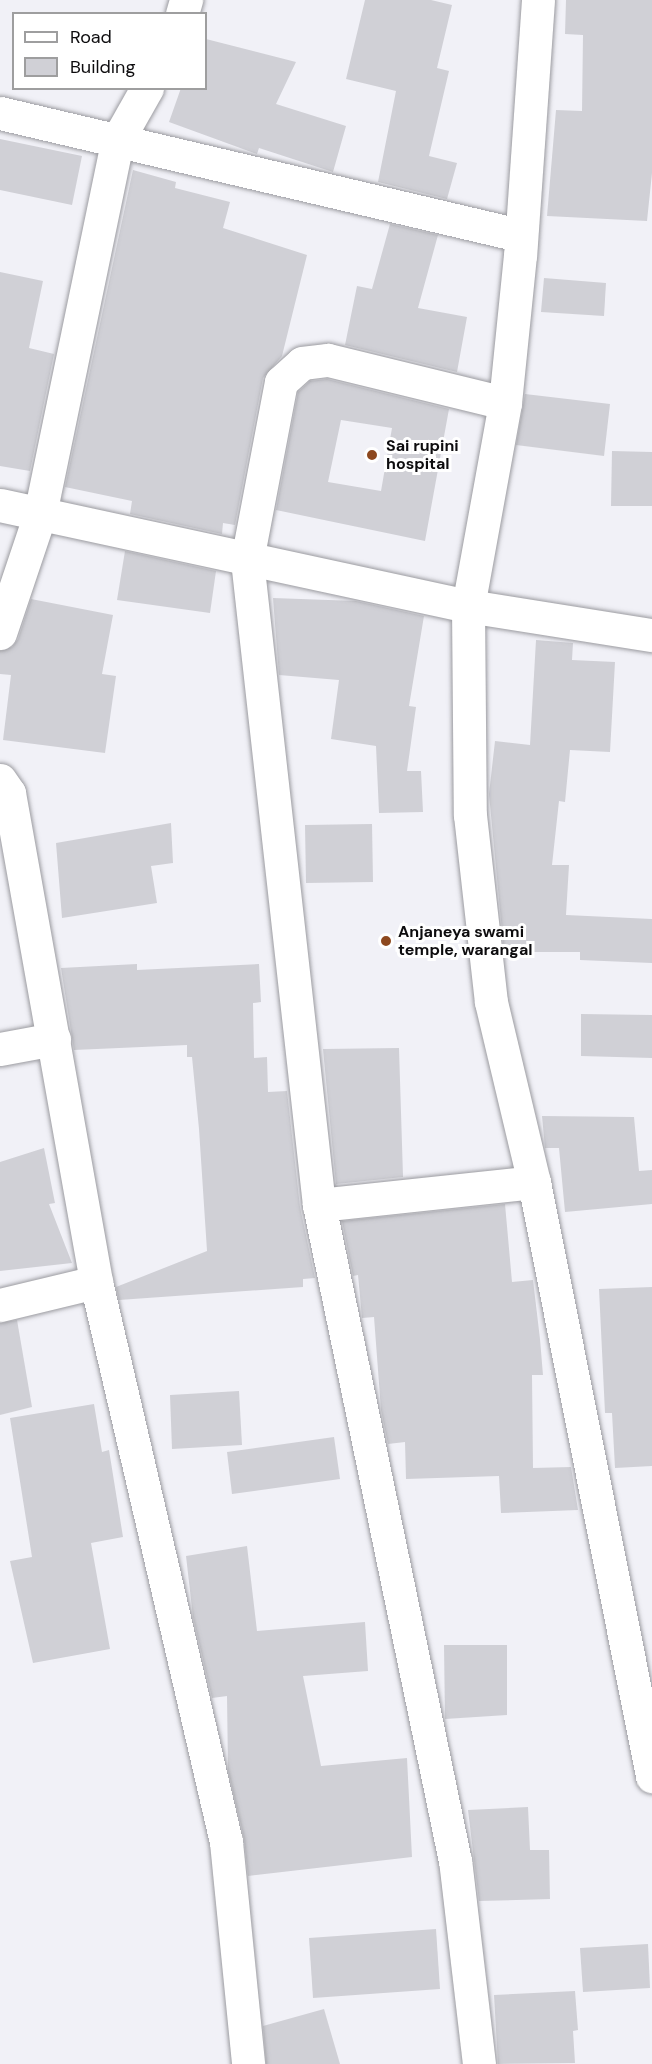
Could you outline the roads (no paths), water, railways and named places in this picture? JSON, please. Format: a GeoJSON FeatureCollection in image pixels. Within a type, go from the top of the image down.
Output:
{"type":"FeatureCollection","features":[{"type":"Feature","properties":{"kind":"street"},"geometry":{"type":"LineString","coordinates":[[538,0],[505,403],[468,606],[470,815],[491,1002],[534,1182],[652,1776]]}},
{"type":"Feature","properties":{"kind":"street"},"geometry":{"type":"LineString","coordinates":[[0,633],[40,514],[117,141],[146,90]]}},
{"type":"Feature","properties":{"kind":"street"},"geometry":{"type":"LineString","coordinates":[[0,113],[519,235]]}},
{"type":"Feature","properties":{"kind":"street"},"geometry":{"type":"LineString","coordinates":[[479,2064],[455,1861],[318,1205],[247,560],[280,382],[302,363],[328,360],[505,403]]}},
{"type":"Feature","properties":{"kind":"street"},"geometry":{"type":"LineString","coordinates":[[0,505],[468,606],[652,634]]}},
{"type":"Feature","properties":{"kind":"street"},"geometry":{"type":"LineString","coordinates":[[3,789],[54,1039],[96,1282],[226,1842],[248,2064]]}},
{"type":"Feature","properties":{"kind":"street"},"geometry":{"type":"LineString","coordinates":[[0,1049],[54,1039]]}},
{"type":"Feature","properties":{"kind":"street"},"geometry":{"type":"LineString","coordinates":[[318,1205],[534,1182]]}},
{"type":"Feature","properties":{"kind":"street"},"geometry":{"type":"LineString","coordinates":[[0,1305],[96,1282]]}},
{"type":"Feature","properties":{"kind":"place","name":"Sai rupini hospital"},"geometry":{"type":"Point","coordinates":[372,455]}},
{"type":"Feature","properties":{"kind":"place","name":"Anjaneya swami temple, warangal"},"geometry":{"type":"Point","coordinates":[386,941]}}]}
